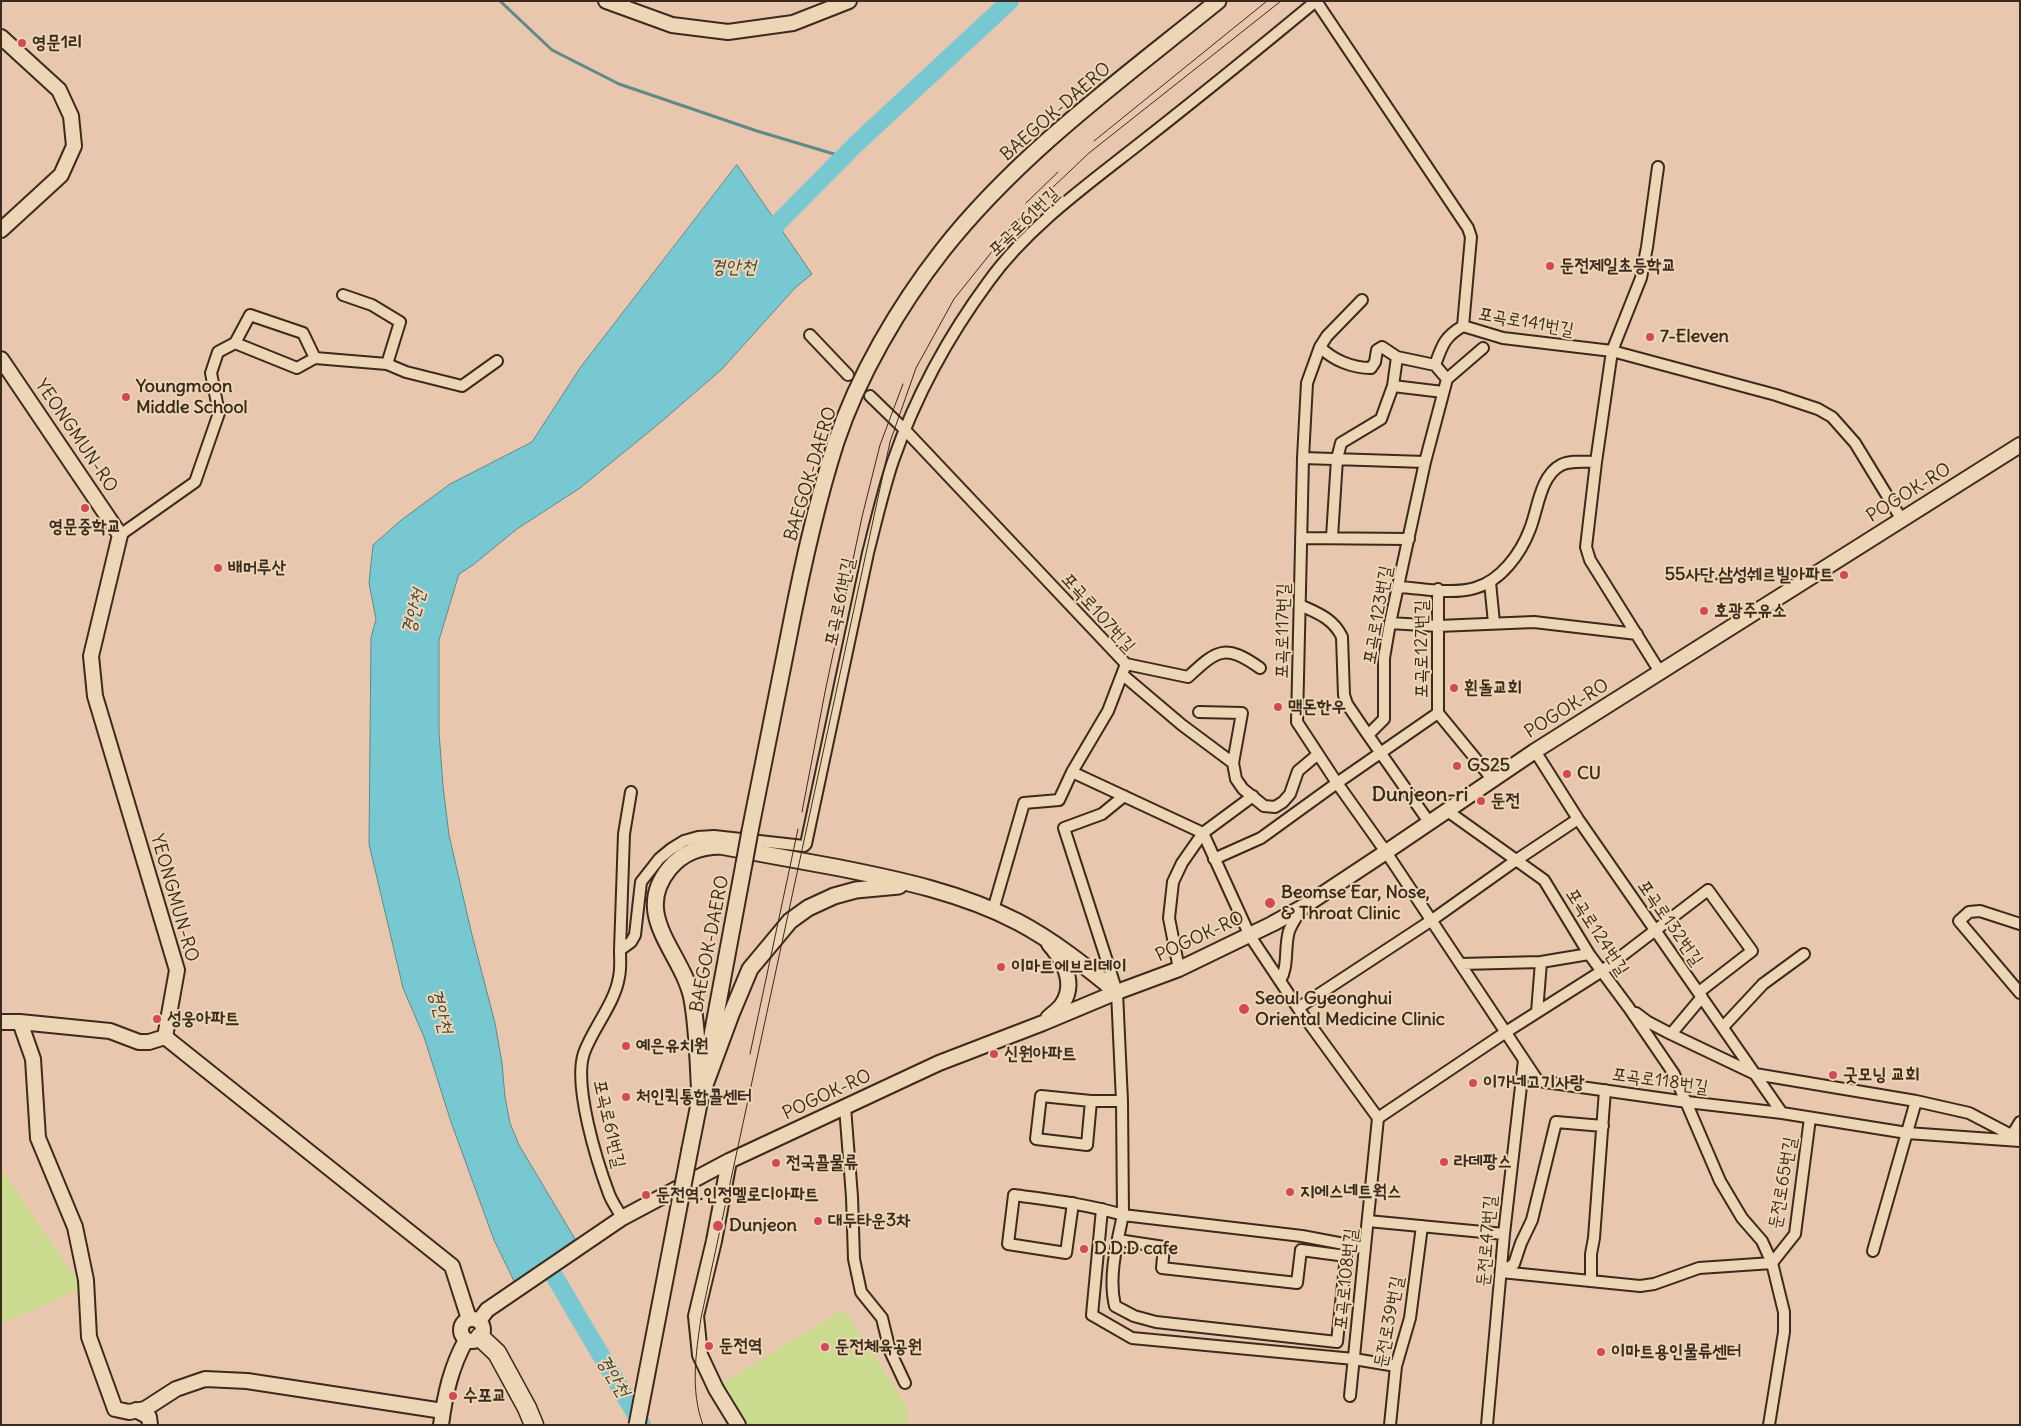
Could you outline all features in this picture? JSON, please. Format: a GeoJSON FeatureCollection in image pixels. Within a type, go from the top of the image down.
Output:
{"type":"FeatureCollection","features":[{"type":"Feature","properties":{"kind":"highway"},"geometry":{"type":"LineString","coordinates":[[473,1329],[497,1353],[527,1408],[534,1425]]}},
{"type":"Feature","properties":{"kind":"main road","name":"BAEGOK-DAERO"},"geometry":{"type":"LineString","coordinates":[[637,1425],[750,831],[808,542],[837,440],[861,384],[885,339],[915,290],[942,252],[1039,147],[1218,1]]}},
{"type":"Feature","properties":{"kind":"main road"},"geometry":{"type":"LineString","coordinates":[[700,1099],[692,998],[684,976],[658,923],[655,908],[657,892],[663,876],[675,861],[703,847],[720,846],[927,887],[993,910],[1040,934],[1076,958],[1117,992]]}},
{"type":"Feature","properties":{"kind":"main road"},"geometry":{"type":"LineString","coordinates":[[700,1099],[750,969],[790,921],[808,908],[834,896],[856,890],[885,886],[927,887]]}},
{"type":"Feature","properties":{"kind":"street"},"geometry":{"type":"LineString","coordinates":[[606,1],[672,25],[728,32],[793,23],[849,1]]}},
{"type":"Feature","properties":{"kind":"street","name":"포곡로141번길"},"geometry":{"type":"LineString","coordinates":[[1316,1],[1468,228],[1471,237],[1463,326],[1503,338],[1612,352],[1776,395],[1818,409],[1832,417],[1855,443],[1902,520]]}},
{"type":"Feature","properties":{"kind":"street","name":"포곡로61번길"},"geometry":{"type":"LineString","coordinates":[[622,1218],[610,1195],[592,1137],[582,1095],[581,1065],[588,1044],[616,988],[619,976],[620,950],[631,942],[635,934],[641,882],[659,859],[672,848],[684,841],[698,837],[714,836],[804,846],[806,844],[868,552],[893,461],[905,430],[936,365],[989,280],[1033,232],[1108,168],[1316,1]]}},
{"type":"Feature","properties":{"kind":"street"},"geometry":{"type":"LineString","coordinates":[[1,37],[59,90],[71,116],[74,146],[61,175],[1,230]]}},
{"type":"Feature","properties":{"kind":"street"},"geometry":{"type":"LineString","coordinates":[[1658,167],[1641,278],[1612,352],[1586,547],[1590,560],[1660,672]]}},
{"type":"Feature","properties":{"kind":"street"},"geometry":{"type":"LineString","coordinates":[[342,295],[372,305],[400,322],[387,364]]}},
{"type":"Feature","properties":{"kind":"street","name":"포곡로117번길"},"geometry":{"type":"LineString","coordinates":[[1362,300],[1327,336],[1320,347],[1307,383],[1303,458],[1297,722],[1317,755],[1386,852]]}},
{"type":"Feature","properties":{"kind":"street"},"geometry":{"type":"LineString","coordinates":[[120,535],[195,482],[219,413],[211,373],[218,352],[235,343],[250,315],[303,332],[315,358]]}},
{"type":"Feature","properties":{"kind":"street"},"geometry":{"type":"LineString","coordinates":[[1435,365],[1447,338],[1463,326]]}},
{"type":"Feature","properties":{"kind":"street"},"geometry":{"type":"LineString","coordinates":[[810,335],[848,375]]}},
{"type":"Feature","properties":{"kind":"street"},"geometry":{"type":"LineString","coordinates":[[235,343],[297,368],[315,358],[387,364],[406,372],[462,386],[497,361]]}},
{"type":"Feature","properties":{"kind":"street"},"geometry":{"type":"LineString","coordinates":[[1320,347],[1335,359],[1362,368],[1371,368],[1375,362],[1377,350],[1382,347],[1397,357],[1435,365],[1447,379],[1483,348]]}},
{"type":"Feature","properties":{"kind":"street"},"geometry":{"type":"LineString","coordinates":[[1332,537],[1341,442],[1381,420],[1393,386],[1397,357]]}},
{"type":"Feature","properties":{"kind":"street","name":"YEONGMUN-RO"},"geometry":{"type":"LineString","coordinates":[[1,359],[120,535],[91,656],[95,696],[177,970],[165,1037]]}},
{"type":"Feature","properties":{"kind":"street","name":"포곡로123번길"},"geometry":{"type":"LineString","coordinates":[[1368,736],[1384,719],[1384,658],[1390,624],[1425,462],[1447,379]]}},
{"type":"Feature","properties":{"kind":"street"},"geometry":{"type":"LineString","coordinates":[[1393,386],[1444,392]]}},
{"type":"Feature","properties":{"kind":"street","name":"포곡로107번길"},"geometry":{"type":"LineString","coordinates":[[870,396],[905,430],[1124,670],[1100,727],[1072,772],[1059,800],[1024,803],[993,910]]}},
{"type":"Feature","properties":{"kind":"street","name":"POGOK-RO"},"geometry":{"type":"LineString","coordinates":[[473,1329],[487,1310],[622,1218],[728,1161],[938,1063],[1180,969],[1250,936],[1302,907],[1535,751],[2019,446]]}},
{"type":"Feature","properties":{"kind":"street"},"geometry":{"type":"LineString","coordinates":[[1303,458],[1425,462]]}},
{"type":"Feature","properties":{"kind":"street"},"geometry":{"type":"LineString","coordinates":[[1398,587],[1456,590],[1474,588],[1490,582],[1509,565],[1521,549],[1530,529],[1540,496],[1550,476],[1561,465],[1571,462],[1596,462]]}},
{"type":"Feature","properties":{"kind":"street"},"geometry":{"type":"LineString","coordinates":[[1301,538],[1409,538]]}},
{"type":"Feature","properties":{"kind":"street"},"geometry":{"type":"LineString","coordinates":[[1490,582],[1494,623]]}},
{"type":"Feature","properties":{"kind":"street","name":"포곡로127번길"},"geometry":{"type":"LineString","coordinates":[[1438,589],[1438,713],[1493,780]]}},
{"type":"Feature","properties":{"kind":"street"},"geometry":{"type":"LineString","coordinates":[[1300,605],[1325,617],[1338,628],[1342,637],[1346,704],[1429,822]]}},
{"type":"Feature","properties":{"kind":"street"},"geometry":{"type":"LineString","coordinates":[[1390,624],[1438,626],[1534,622],[1636,634]]}},
{"type":"Feature","properties":{"kind":"street"},"geometry":{"type":"LineString","coordinates":[[1124,670],[1188,677],[1209,657],[1218,653],[1231,653],[1243,656],[1260,668]]}},
{"type":"Feature","properties":{"kind":"street"},"geometry":{"type":"LineString","coordinates":[[1124,670],[1182,725],[1233,763]]}},
{"type":"Feature","properties":{"kind":"street"},"geometry":{"type":"LineString","coordinates":[[1199,712],[1242,713],[1233,763],[1236,779],[1243,789],[1264,806],[1275,806],[1283,802],[1290,794],[1298,771],[1317,755]]}},
{"type":"Feature","properties":{"kind":"street"},"geometry":{"type":"LineString","coordinates":[[1214,859],[1261,838],[1438,713]]}},
{"type":"Feature","properties":{"kind":"street","name":"포곡로132번길"},"geometry":{"type":"LineString","coordinates":[[1535,751],[1578,819],[1782,1113]]}},
{"type":"Feature","properties":{"kind":"street"},"geometry":{"type":"LineString","coordinates":[[1072,772],[1203,833],[1250,936],[1298,1008],[1378,1118],[1506,1032],[1602,971],[1708,890],[1752,951],[1701,995],[1671,1034]]}},
{"type":"Feature","properties":{"kind":"street"},"geometry":{"type":"LineString","coordinates":[[620,950],[624,834],[631,792]]}},
{"type":"Feature","properties":{"kind":"street"},"geometry":{"type":"LineString","coordinates":[[1118,1240],[1164,1246],[1162,1268],[1297,1283],[1301,1250],[1346,1256],[1337,1342],[1156,1322],[1134,1316],[1115,1306],[1111,1292],[1118,1240],[1123,1215],[1122,1101],[1117,992],[1064,828],[1102,814],[1124,796]]}},
{"type":"Feature","properties":{"kind":"street"},"geometry":{"type":"LineString","coordinates":[[1180,969],[1169,918],[1173,882],[1182,863],[1203,833],[1253,796]]}},
{"type":"Feature","properties":{"kind":"street","name":"포곡로124번길"},"geometry":{"type":"LineString","coordinates":[[1446,810],[1544,880],[1589,954],[1674,1074],[1720,1182],[1742,1218],[1762,1241],[1772,1263]]}},
{"type":"Feature","properties":{"kind":"street"},"geometry":{"type":"LineString","coordinates":[[1298,1008],[1432,920],[1515,860],[1578,819]]}},
{"type":"Feature","properties":{"kind":"street","name":"포곡로118번길"},"geometry":{"type":"LineString","coordinates":[[1386,852],[1538,1081],[1782,1113],[1907,1133],[2017,1139]]}},
{"type":"Feature","properties":{"kind":"street"},"geometry":{"type":"LineString","coordinates":[[1280,981],[1284,974],[1290,931],[1302,907]]}},
{"type":"Feature","properties":{"kind":"street"},"geometry":{"type":"LineString","coordinates":[[2020,924],[1980,911],[1969,912],[1959,921],[2020,993]]}},
{"type":"Feature","properties":{"kind":"street"},"geometry":{"type":"LineString","coordinates":[[1040,934],[1060,957],[1067,972],[1068,987],[1063,1003],[1043,1023]]}},
{"type":"Feature","properties":{"kind":"street"},"geometry":{"type":"LineString","coordinates":[[1461,964],[1541,962],[1589,954]]}},
{"type":"Feature","properties":{"kind":"street"},"geometry":{"type":"LineString","coordinates":[[1723,1027],[1763,984],[1804,954]]}},
{"type":"Feature","properties":{"kind":"street"},"geometry":{"type":"LineString","coordinates":[[1537,1012],[1541,962]]}},
{"type":"Feature","properties":{"kind":"street"},"geometry":{"type":"LineString","coordinates":[[1629,1008],[1648,1022],[1755,1074],[1916,1101],[1969,1114],[2017,1139],[2020,1122]]}},
{"type":"Feature","properties":{"kind":"street"},"geometry":{"type":"LineString","coordinates":[[1,1022],[20,1022],[110,1031],[139,1042],[148,1042],[165,1037],[452,1266],[473,1329],[458,1354],[448,1381],[442,1418],[247,1381],[204,1379],[176,1389],[145,1409],[133,1411],[125,1416],[124,1425]]}},
{"type":"Feature","properties":{"kind":"street"},"geometry":{"type":"LineString","coordinates":[[20,1022],[33,1059],[38,1138],[75,1227],[86,1280],[89,1337],[115,1409],[133,1411],[149,1417],[150,1425]]}},
{"type":"Feature","properties":{"kind":"street","name":"둔전로47번길"},"geometry":{"type":"LineString","coordinates":[[1487,1425],[1504,1234],[1524,1060]]}},
{"type":"Feature","properties":{"kind":"street"},"geometry":{"type":"LineString","coordinates":[[1591,1281],[1591,1254],[1594,1238],[1605,1090]]}},
{"type":"Feature","properties":{"kind":"street"},"geometry":{"type":"LineString","coordinates":[[1091,1101],[1087,1146],[1036,1139],[1041,1096],[1091,1101],[1122,1101]]}},
{"type":"Feature","properties":{"kind":"street"},"geometry":{"type":"LineString","coordinates":[[1873,1251],[1916,1101]]}},
{"type":"Feature","properties":{"kind":"street"},"geometry":{"type":"LineString","coordinates":[[845,1107],[852,1198],[854,1259],[861,1292],[882,1318],[890,1351],[905,1383]]}},
{"type":"Feature","properties":{"kind":"street","name":"포곡로108번길"},"geometry":{"type":"LineString","coordinates":[[1350,1396],[1378,1118]]}},
{"type":"Feature","properties":{"kind":"street","name":"둔전로65번길"},"geometry":{"type":"LineString","coordinates":[[1772,1263],[1795,1234],[1810,1118]]}},
{"type":"Feature","properties":{"kind":"street"},"geometry":{"type":"LineString","coordinates":[[1501,1272],[1514,1264],[1532,1220],[1556,1122],[1603,1126]]}},
{"type":"Feature","properties":{"kind":"street"},"geometry":{"type":"LineString","coordinates":[[728,1161],[714,1241],[696,1316],[700,1355],[716,1390],[738,1425]]}},
{"type":"Feature","properties":{"kind":"street"},"geometry":{"type":"LineString","coordinates":[[1072,1203],[1066,1253],[1008,1244],[1014,1195],[1072,1203],[1123,1215],[1302,1236],[1365,1248]]}},
{"type":"Feature","properties":{"kind":"street"},"geometry":{"type":"LineString","coordinates":[[1102,1209],[1092,1315],[1132,1338],[1354,1358],[1396,1366]]}},
{"type":"Feature","properties":{"kind":"street"},"geometry":{"type":"LineString","coordinates":[[1368,1221],[1504,1234]]}},
{"type":"Feature","properties":{"kind":"street","name":"둔전로39번길"},"geometry":{"type":"LineString","coordinates":[[1390,1425],[1396,1366],[1410,1318],[1422,1226]]}},
{"type":"Feature","properties":{"kind":"street"},"geometry":{"type":"LineString","coordinates":[[1501,1272],[1640,1286],[1654,1284],[1699,1268],[1772,1263],[1784,1312],[1784,1332],[1768,1425]]}},
{"type":"Feature","properties":{"kind":"green space"},"geometry":{"type":"Polygon","coordinates":[[[1,1168],[82,1288],[1,1324],[1,1168]]]}},
{"type":"Feature","properties":{"kind":"green space","name":"둔전체육공원"},"geometry":{"type":"Polygon","coordinates":[[[844,1309],[906,1406],[909,1425],[747,1425],[719,1385],[844,1309]]]}},
{"type":"Feature","properties":{"kind":"water","name":"경안천"},"geometry":{"type":"Polygon","coordinates":[[[737,165],[812,274],[795,288],[722,369],[661,422],[580,488],[517,529],[459,574],[439,640],[439,732],[449,835],[495,1023],[510,1123],[519,1145],[575,1239],[515,1283],[494,1240],[451,1122],[424,1037],[403,988],[369,844],[371,638],[376,619],[369,583],[373,545],[400,521],[450,484],[532,442],[580,368],[737,165]]]}},
{"type":"Feature","properties":{"kind":"waterway"},"geometry":{"type":"LineString","coordinates":[[500,1],[552,50],[619,84],[757,131],[844,157]]}},
{"type":"Feature","properties":{"kind":"waterway","name":"경안천"},"geometry":{"type":"LineString","coordinates":[[762,239],[855,145],[1010,1]]}},
{"type":"Feature","properties":{"kind":"waterway","name":"경안천"},"geometry":{"type":"LineString","coordinates":[[533,1240],[642,1425]]}},
{"type":"Feature","properties":{"kind":"tram line"},"geometry":{"type":"LineString","coordinates":[[1094,141],[1267,1]]}},
{"type":"Feature","properties":{"kind":"tram line"},"geometry":{"type":"LineString","coordinates":[[703,1425],[696,1398],[695,1385],[701,1318],[890,442],[916,368],[954,299],[1014,224],[1089,153],[1281,1]]}},
{"type":"Feature","properties":{"kind":"tram line"},"geometry":{"type":"LineString","coordinates":[[1026,203],[1058,172]]}},
{"type":"Feature","properties":{"kind":"tram line"},"geometry":{"type":"LineString","coordinates":[[802,812],[862,517],[880,445],[903,384]]}},
{"type":"Feature","properties":{"kind":"tram line"},"geometry":{"type":"LineString","coordinates":[[750,1054],[798,829]]}},
{"type":"Feature","properties":{"kind":"place","name":"영문1리"},"geometry":{"type":"Point","coordinates":[22,43]}},
{"type":"Feature","properties":{"kind":"place","name":"둔전제일초등학교"},"geometry":{"type":"Point","coordinates":[1550,266]}},
{"type":"Feature","properties":{"kind":"place","name":"7-Eleven"},"geometry":{"type":"Point","coordinates":[1650,337]}},
{"type":"Feature","properties":{"kind":"place","name":"Youngmoon Middle School"},"geometry":{"type":"Point","coordinates":[126,397]}},
{"type":"Feature","properties":{"kind":"place","name":"영문중학교"},"geometry":{"type":"Point","coordinates":[85,508]}},
{"type":"Feature","properties":{"kind":"place","name":"배머루산"},"geometry":{"type":"Point","coordinates":[218,568]}},
{"type":"Feature","properties":{"kind":"place","name":"55사단.삼성쉐르빌아파트"},"geometry":{"type":"Point","coordinates":[1844,575]}},
{"type":"Feature","properties":{"kind":"place","name":"호광주유소"},"geometry":{"type":"Point","coordinates":[1704,611]}},
{"type":"Feature","properties":{"kind":"place","name":"흰돌교회"},"geometry":{"type":"Point","coordinates":[1454,688]}},
{"type":"Feature","properties":{"kind":"place","name":"맥돈한우"},"geometry":{"type":"Point","coordinates":[1278,707]}},
{"type":"Feature","properties":{"kind":"place","name":"GS25"},"geometry":{"type":"Point","coordinates":[1457,766]}},
{"type":"Feature","properties":{"kind":"place","name":"CU"},"geometry":{"type":"Point","coordinates":[1567,774]}},
{"type":"Feature","properties":{"kind":"place","name":"둔전"},"geometry":{"type":"Point","coordinates":[1481,801]}},
{"type":"Feature","properties":{"kind":"place","name":"Beomse Ear, Nose, & Throat Clinic"},"geometry":{"type":"Point","coordinates":[1270,903]}},
{"type":"Feature","properties":{"kind":"place","name":"이마트에브리데이"},"geometry":{"type":"Point","coordinates":[1001,967]}},
{"type":"Feature","properties":{"kind":"place","name":"Seoul Gyeonghui Oriental Medicine Clinic"},"geometry":{"type":"Point","coordinates":[1244,1009]}},
{"type":"Feature","properties":{"kind":"place","name":"성웅아파트"},"geometry":{"type":"Point","coordinates":[157,1019]}},
{"type":"Feature","properties":{"kind":"place","name":"예은유치원"},"geometry":{"type":"Point","coordinates":[626,1046]}},
{"type":"Feature","properties":{"kind":"place","name":"신원아파트"},"geometry":{"type":"Point","coordinates":[994,1054]}},
{"type":"Feature","properties":{"kind":"place","name":"굿모닝 교회"},"geometry":{"type":"Point","coordinates":[1833,1075]}},
{"type":"Feature","properties":{"kind":"place","name":"이가네고기사랑"},"geometry":{"type":"Point","coordinates":[1473,1083]}},
{"type":"Feature","properties":{"kind":"place","name":"처인퀵통합콜센터"},"geometry":{"type":"Point","coordinates":[626,1097]}},
{"type":"Feature","properties":{"kind":"place","name":"라데팡스"},"geometry":{"type":"Point","coordinates":[1444,1162]}},
{"type":"Feature","properties":{"kind":"place","name":"전국콜물류"},"geometry":{"type":"Point","coordinates":[776,1163]}},
{"type":"Feature","properties":{"kind":"place","name":"지에스네트웍스"},"geometry":{"type":"Point","coordinates":[1290,1192]}},
{"type":"Feature","properties":{"kind":"place","name":"둔전역.인정멜로디아파트"},"geometry":{"type":"Point","coordinates":[646,1195]}},
{"type":"Feature","properties":{"kind":"place","name":"대두타운3차"},"geometry":{"type":"Point","coordinates":[818,1221]}},
{"type":"Feature","properties":{"kind":"place","name":"Dunjeon"},"geometry":{"type":"Point","coordinates":[718,1226]}},
{"type":"Feature","properties":{"kind":"place","name":"D.D.D cafe"},"geometry":{"type":"Point","coordinates":[1084,1249]}},
{"type":"Feature","properties":{"kind":"place","name":"둔전역"},"geometry":{"type":"Point","coordinates":[709,1346]}},
{"type":"Feature","properties":{"kind":"place","name":"둔전체육공원"},"geometry":{"type":"Point","coordinates":[825,1347]}},
{"type":"Feature","properties":{"kind":"place","name":"이마트용인물류센터"},"geometry":{"type":"Point","coordinates":[1601,1352]}},
{"type":"Feature","properties":{"kind":"place","name":"수포교"},"geometry":{"type":"Point","coordinates":[453,1396]}},
{"type":"Feature","properties":{"kind":"district","name":"Dunjeon-ri"},"geometry":{"type":"Point","coordinates":[1420,795]}}]}
